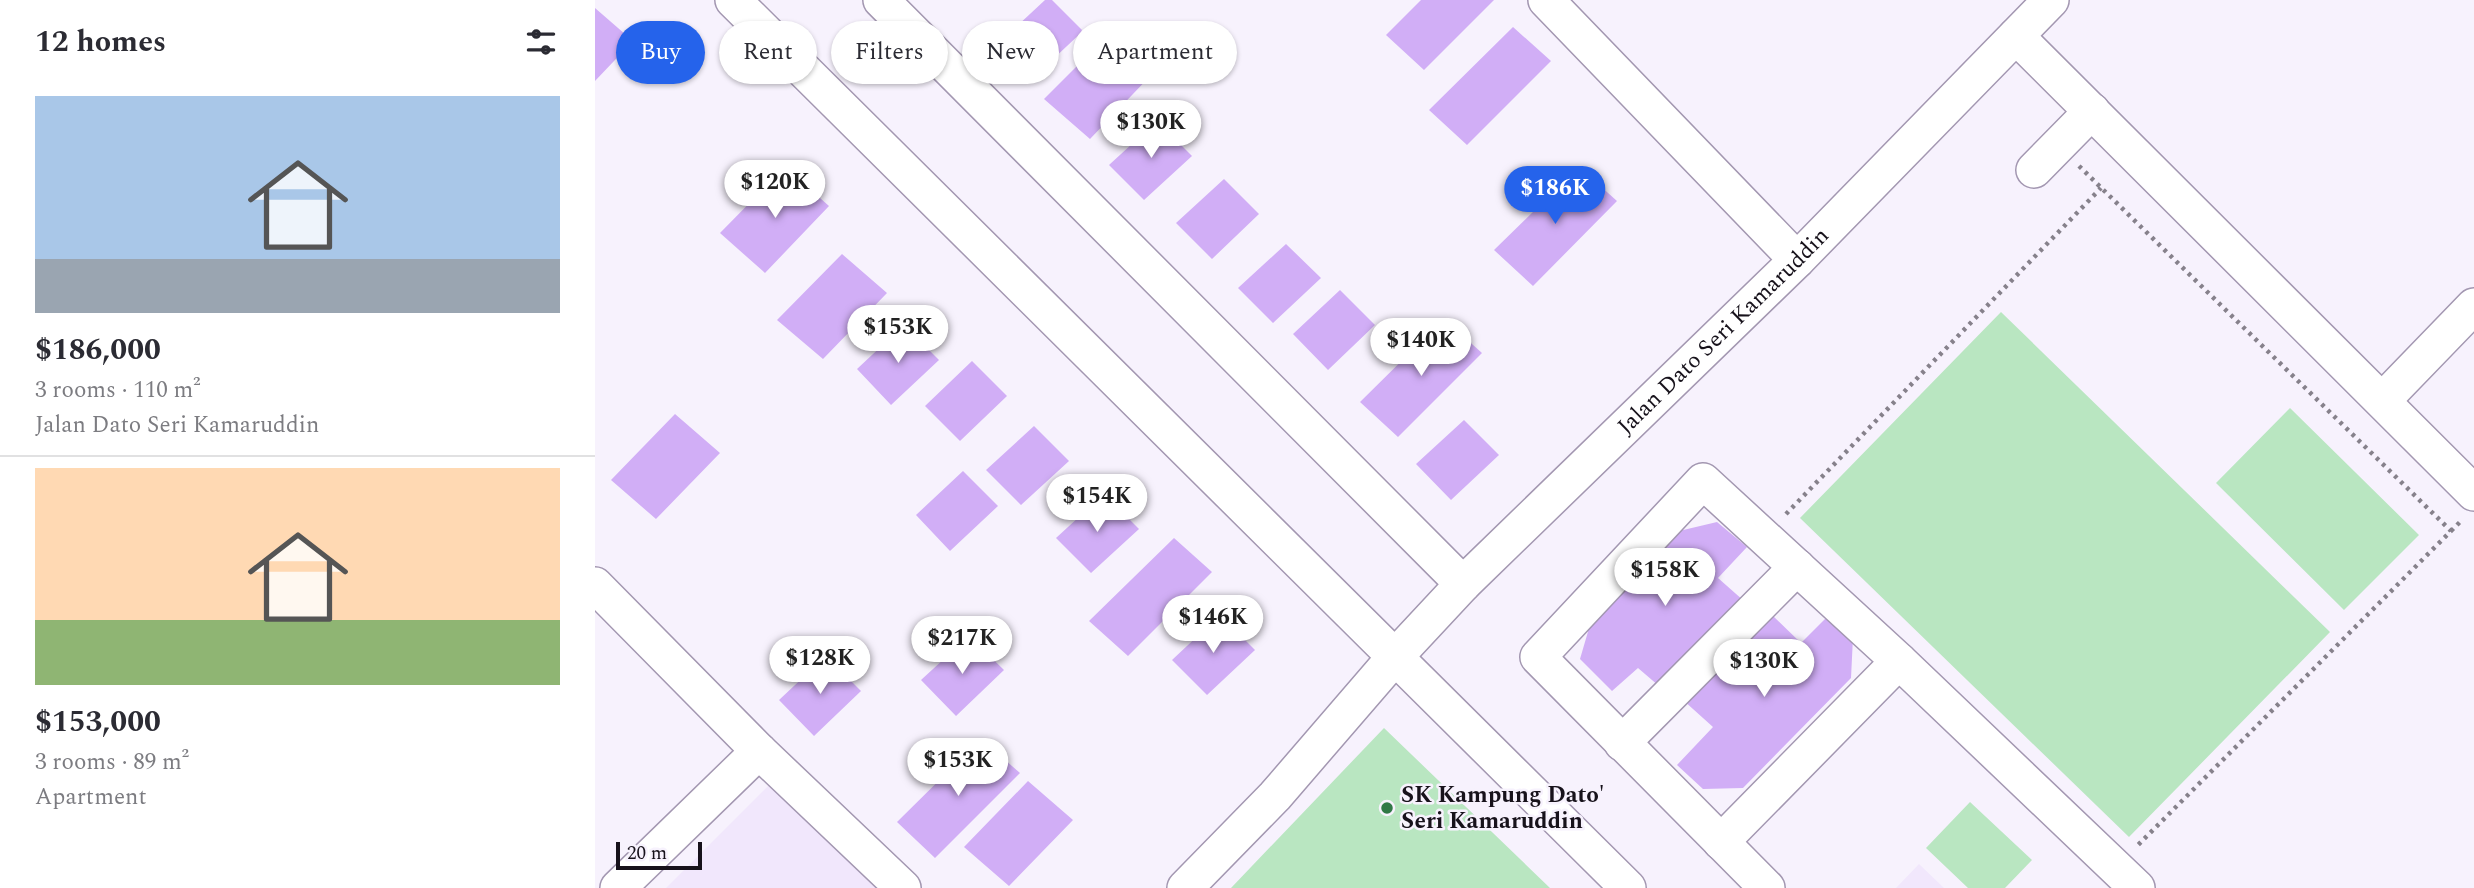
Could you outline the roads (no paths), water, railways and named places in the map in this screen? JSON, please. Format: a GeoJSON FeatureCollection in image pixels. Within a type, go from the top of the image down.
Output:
{"type":"FeatureCollection","features":[{"type":"Feature","properties":{"kind":"street"},"geometry":{"type":"LineString","coordinates":[[733,0],[1627,888]]}},
{"type":"Feature","properties":{"kind":"street"},"geometry":{"type":"LineString","coordinates":[[881,0],[1463,584]]}},
{"type":"Feature","properties":{"kind":"street"},"geometry":{"type":"LineString","coordinates":[[1546,0],[1797,260]]}},
{"type":"Feature","properties":{"kind":"street","name":"Jalan Dato Seri Kamaruddin"},"geometry":{"type":"LineString","coordinates":[[1185,888],[1275,796],[1394,658],[1463,584],[1797,260],[2051,0]]}},
{"type":"Feature","properties":{"kind":"street"},"geometry":{"type":"LineString","coordinates":[[2016,36],[2474,493]]}},
{"type":"Feature","properties":{"kind":"street"},"geometry":{"type":"LineString","coordinates":[[2034,170],[2092,111]]}},
{"type":"Feature","properties":{"kind":"street"},"geometry":{"type":"LineString","coordinates":[[2383,400],[2474,306]]}},
{"type":"Feature","properties":{"kind":"street"},"geometry":{"type":"LineString","coordinates":[[1767,888],[1538,657],[1703,481],[1899,661],[2116,881]]}},
{"type":"Feature","properties":{"kind":"street"},"geometry":{"type":"LineString","coordinates":[[1622,743],[1797,568]]}},
{"type":"Feature","properties":{"kind":"street"},"geometry":{"type":"LineString","coordinates":[[595,585],[759,751],[904,888]]}},
{"type":"Feature","properties":{"kind":"street"},"geometry":{"type":"LineString","coordinates":[[1721,842],[1899,661]]}},
{"type":"Feature","properties":{"kind":"street"},"geometry":{"type":"LineString","coordinates":[[618,888],[759,751]]}},
{"type":"Feature","properties":{"kind":"place","name":"SK Kampung Dato' Seri Kamaruddin"},"geometry":{"type":"Point","coordinates":[1387,808]}}]}
